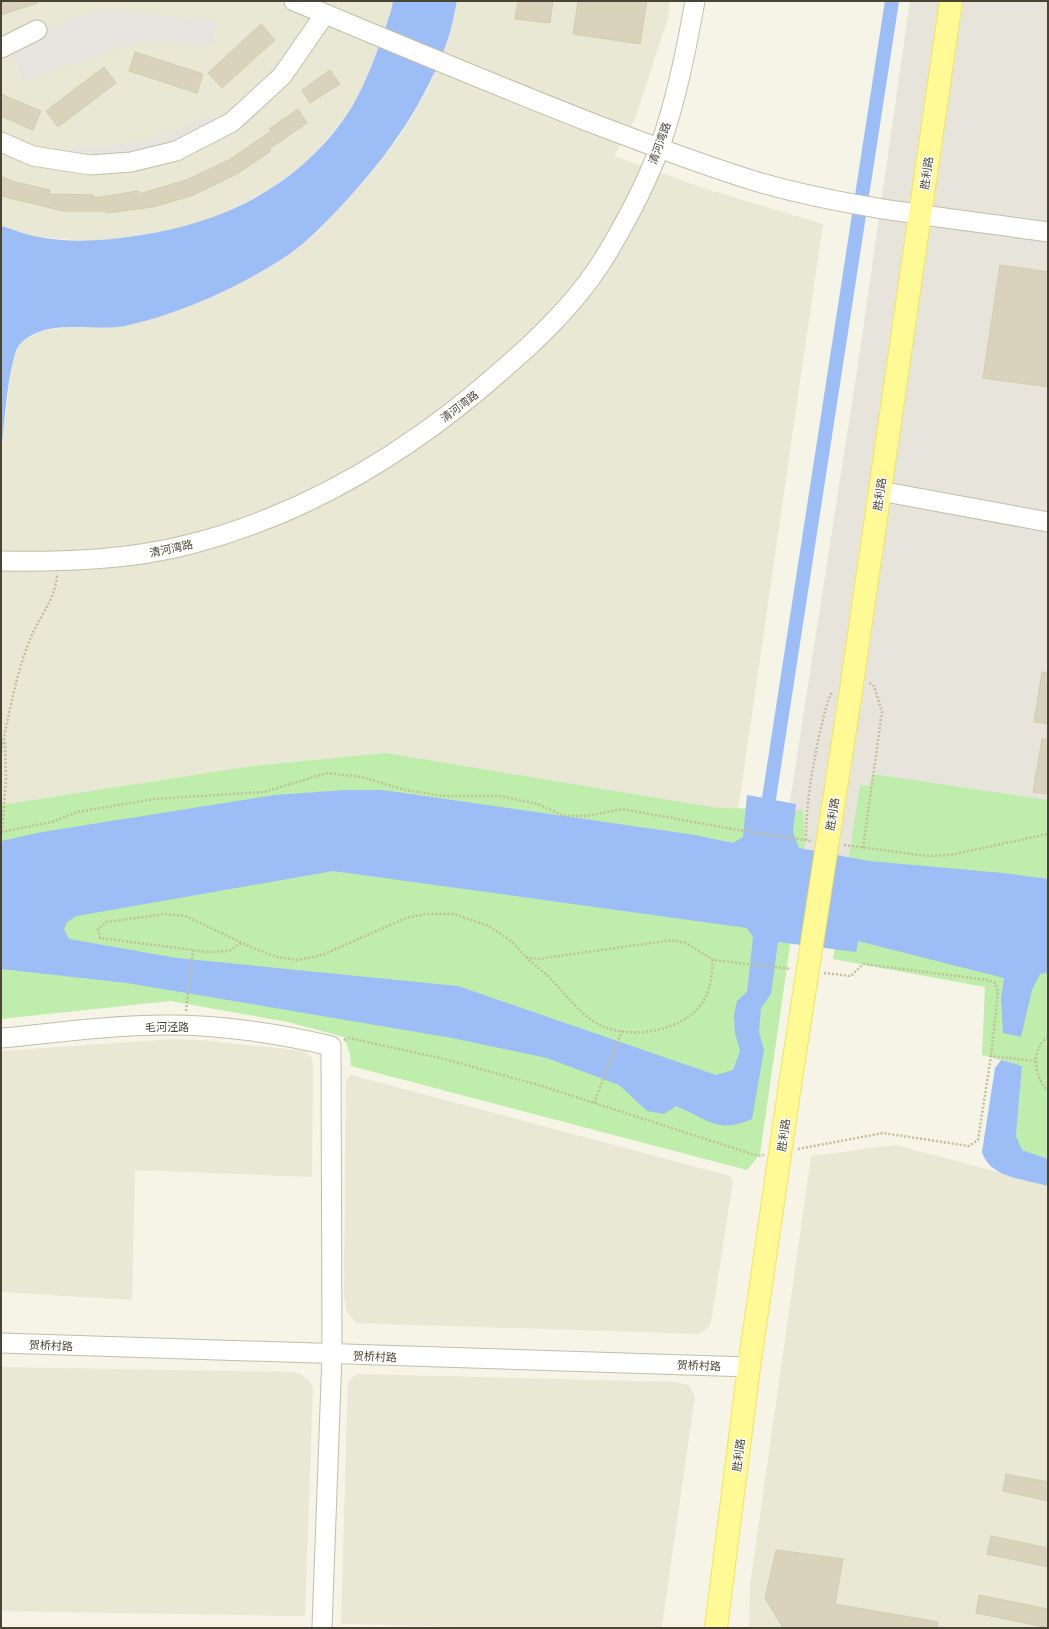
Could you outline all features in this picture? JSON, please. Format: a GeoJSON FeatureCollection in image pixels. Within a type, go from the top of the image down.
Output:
{"type":"FeatureCollection","features":[{"type":"Feature","properties":{"kind":"main road","name":"胜利路"},"geometry":{"type":"LineString","coordinates":[[716,1628],[749,1367],[790,1084],[842,694],[853,673],[951,1]]}},
{"type":"Feature","properties":{"kind":"street"},"geometry":{"type":"LineString","coordinates":[[294,1],[464,72],[659,149],[758,182],[831,200],[1048,232]]}},
{"type":"Feature","properties":{"kind":"street","name":"清河湾路"},"geometry":{"type":"LineString","coordinates":[[7,561],[84,560],[147,554],[191,544],[233,531],[317,497],[394,454],[478,392],[528,347],[556,319],[587,284],[608,252],[636,200],[659,149],[683,70],[696,1]]}},
{"type":"Feature","properties":{"kind":"street"},"geometry":{"type":"LineString","coordinates":[[1,142],[33,156],[90,165],[131,162],[176,151],[232,122],[282,76],[325,14]]}},
{"type":"Feature","properties":{"kind":"street"},"geometry":{"type":"LineString","coordinates":[[1,48],[37,30]]}},
{"type":"Feature","properties":{"kind":"street"},"geometry":{"type":"LineString","coordinates":[[880,491],[1048,522]]}},
{"type":"Feature","properties":{"kind":"street","name":"毛河泾路"},"geometry":{"type":"LineString","coordinates":[[1,1038],[119,1027],[166,1025],[296,1038],[331,1046]]}},
{"type":"Feature","properties":{"kind":"street"},"geometry":{"type":"LineString","coordinates":[[322,1628],[332,1354],[331,1046]]}},
{"type":"Feature","properties":{"kind":"street","name":"贺桥村路"},"geometry":{"type":"LineString","coordinates":[[1,1343],[749,1367]]}},
{"type":"Feature","properties":{"kind":"path"},"geometry":{"type":"LineString","coordinates":[[1,752],[19,674],[28,643],[57,586],[58,561]]}},
{"type":"Feature","properties":{"kind":"path"},"geometry":{"type":"LineString","coordinates":[[853,673],[874,686],[882,712],[863,848],[927,856],[950,855],[1048,834]]}},
{"type":"Feature","properties":{"kind":"path"},"geometry":{"type":"LineString","coordinates":[[806,840],[806,806],[813,764],[827,702],[842,694]]}},
{"type":"Feature","properties":{"kind":"path"},"geometry":{"type":"LineString","coordinates":[[5,736],[6,779],[1,832],[52,822],[77,812],[155,799],[264,792],[327,773],[362,777],[405,790],[438,795],[500,796],[538,804],[564,816],[587,816],[622,809],[792,838]]}},
{"type":"Feature","properties":{"kind":"path"},"geometry":{"type":"LineString","coordinates":[[241,943],[229,951],[208,952],[100,938],[98,929],[106,922],[166,914],[185,916],[241,943],[277,957],[298,960],[322,955],[406,918],[426,914],[453,914],[489,926],[511,942],[549,977],[583,1014],[601,1026],[622,1031],[641,1033],[662,1030],[680,1021],[694,1011],[706,997],[712,975],[712,960]]}},
{"type":"Feature","properties":{"kind":"path"},"geometry":{"type":"LineString","coordinates":[[526,957],[538,959],[672,940],[686,943],[712,960],[797,970]]}},
{"type":"Feature","properties":{"kind":"path"},"geometry":{"type":"LineString","coordinates":[[184,1026],[193,950]]}},
{"type":"Feature","properties":{"kind":"path"},"geometry":{"type":"LineString","coordinates":[[812,1147],[883,1133],[969,1146],[978,1140],[998,991],[995,983],[988,980],[863,964],[851,976],[820,972]]}},
{"type":"Feature","properties":{"kind":"path"},"geometry":{"type":"LineString","coordinates":[[594,1104],[622,1031]]}},
{"type":"Feature","properties":{"kind":"path"},"geometry":{"type":"LineString","coordinates":[[1048,1037],[1042,1041],[1035,1061],[1041,1084],[1048,1091]]}},
{"type":"Feature","properties":{"kind":"path"},"geometry":{"type":"LineString","coordinates":[[331,1046],[349,1038],[444,1059],[542,1086],[758,1156]]}},
{"type":"Feature","properties":{"kind":"path"},"geometry":{"type":"LineString","coordinates":[[990,1056],[1035,1061]]}},
{"type":"Feature","properties":{"kind":"shaded area"},"geometry":{"type":"Polygon","coordinates":[[[1,1],[393,1],[391,11],[364,86],[344,119],[308,161],[270,189],[215,218],[170,231],[100,242],[38,237],[1,226],[1,1]]]}},
{"type":"Feature","properties":{"kind":"shaded area"},"geometry":{"type":"Polygon","coordinates":[[[457,1],[670,1],[668,18],[635,119],[614,156],[703,188],[823,224],[734,838],[1,843],[1,454],[12,363],[20,343],[41,331],[169,314],[227,289],[283,259],[316,233],[365,180],[399,137],[428,89],[449,38],[457,1]]]}},
{"type":"Feature","properties":{"kind":"shaded area"},"geometry":{"type":"Polygon","coordinates":[[[910,1],[1048,1],[1048,879],[869,861],[783,846],[860,351],[910,1]]]}},
{"type":"Feature","properties":{"kind":"shaded area"},"geometry":{"type":"Polygon","coordinates":[[[114,11],[217,21],[211,45],[168,41],[139,41],[24,81],[9,44],[30,34],[96,12],[114,11]]]}},
{"type":"Feature","properties":{"kind":"shaded area"},"geometry":{"type":"Polygon","coordinates":[[[206,115],[211,122],[208,126],[178,142],[114,157],[73,155],[75,145],[101,147],[139,142],[176,132],[206,115]]]}},
{"type":"Feature","properties":{"kind":"shaded area"},"geometry":{"type":"Polygon","coordinates":[[[173,1039],[200,1040],[304,1051],[312,1058],[312,1177],[135,1170],[132,1300],[1,1292],[1,1051],[173,1039]]]}},
{"type":"Feature","properties":{"kind":"shaded area"},"geometry":{"type":"Polygon","coordinates":[[[351,1075],[730,1176],[733,1182],[711,1322],[708,1328],[699,1334],[356,1323],[346,1311],[344,1295],[346,1080],[351,1075]]]}},
{"type":"Feature","properties":{"kind":"shaded area"},"geometry":{"type":"Polygon","coordinates":[[[895,1145],[1048,1185],[1048,1628],[749,1628],[750,1585],[811,1156],[895,1145]]]}},
{"type":"Feature","properties":{"kind":"shaded area"},"geometry":{"type":"Polygon","coordinates":[[[1,1367],[291,1372],[300,1374],[309,1381],[313,1387],[305,1616],[1,1611],[1,1367]]]}},
{"type":"Feature","properties":{"kind":"shaded area"},"geometry":{"type":"Polygon","coordinates":[[[358,1374],[676,1382],[689,1385],[695,1396],[661,1628],[499,1628],[341,1624],[348,1382],[358,1374]]]}},
{"type":"Feature","properties":{"kind":"green space"},"geometry":{"type":"Polygon","coordinates":[[[386,753],[719,808],[803,810],[805,841],[760,1154],[747,1170],[351,1066],[350,1054],[344,1037],[288,1022],[170,1001],[1,1019],[1,805],[253,766],[386,753]]]}},
{"type":"Feature","properties":{"kind":"green space"},"geometry":{"type":"Polygon","coordinates":[[[873,774],[1048,800],[1048,1159],[1021,1150],[1016,1136],[1022,1066],[982,1055],[985,987],[833,959],[860,785],[870,786],[873,774]]]}},
{"type":"Feature","properties":{"kind":"water"},"geometry":{"type":"Polygon","coordinates":[[[393,1],[457,1],[448,39],[429,85],[404,127],[360,186],[322,226],[299,247],[264,270],[226,290],[166,315],[146,321],[125,326],[71,327],[44,330],[32,335],[21,343],[13,362],[10,378],[1,454],[1,226],[29,235],[51,239],[87,241],[111,239],[135,236],[196,223],[252,200],[278,184],[302,166],[324,144],[344,119],[366,80],[391,11],[393,1]]]}},
{"type":"Feature","properties":{"kind":"water"},"geometry":{"type":"Polygon","coordinates":[[[344,790],[383,790],[695,835],[733,843],[743,837],[747,795],[796,804],[793,832],[799,848],[869,861],[1003,873],[1048,879],[1048,973],[1040,974],[1032,990],[1021,1037],[1003,1033],[1001,999],[1004,978],[858,941],[856,952],[778,942],[771,994],[761,1008],[759,1032],[764,1050],[752,1119],[730,1125],[721,1125],[705,1120],[676,1106],[664,1114],[647,1111],[619,1085],[547,1058],[452,1038],[127,983],[1,969],[1,841],[42,832],[275,795],[344,790]],[[333,871],[77,916],[67,922],[64,929],[69,939],[177,958],[458,986],[716,1075],[733,1070],[740,1051],[735,1033],[734,1015],[737,1001],[747,992],[753,937],[747,928],[333,871]]]}},
{"type":"Feature","properties":{"kind":"water"},"geometry":{"type":"Polygon","coordinates":[[[1001,1060],[1022,1066],[1016,1136],[1022,1150],[1048,1159],[1048,1186],[1019,1179],[1000,1172],[986,1161],[982,1152],[995,1068],[1001,1060]]]}},
{"type":"Feature","properties":{"kind":"building"},"geometry":{"type":"Polygon","coordinates":[[[1,1],[37,1],[38,3],[1,15],[1,1]]]}},
{"type":"Feature","properties":{"kind":"building"},"geometry":{"type":"Polygon","coordinates":[[[518,1],[553,1],[550,23],[515,19],[518,1]]]}},
{"type":"Feature","properties":{"kind":"building"},"geometry":{"type":"Polygon","coordinates":[[[578,1],[647,1],[640,44],[573,34],[578,1]]]}},
{"type":"Feature","properties":{"kind":"building"},"geometry":{"type":"Polygon","coordinates":[[[261,24],[275,40],[222,88],[208,73],[261,24]]]}},
{"type":"Feature","properties":{"kind":"building"},"geometry":{"type":"Polygon","coordinates":[[[135,52],[203,74],[197,93],[129,71],[135,52]]]}},
{"type":"Feature","properties":{"kind":"building"},"geometry":{"type":"Polygon","coordinates":[[[104,67],[116,83],[58,127],[46,111],[104,67]]]}},
{"type":"Feature","properties":{"kind":"building"},"geometry":{"type":"Polygon","coordinates":[[[330,70],[340,84],[310,103],[302,90],[330,70]]]}},
{"type":"Feature","properties":{"kind":"building"},"geometry":{"type":"Polygon","coordinates":[[[1,94],[41,111],[33,130],[1,116],[1,94]]]}},
{"type":"Feature","properties":{"kind":"building"},"geometry":{"type":"Polygon","coordinates":[[[298,109],[307,123],[269,149],[271,151],[237,174],[191,196],[153,207],[106,213],[106,211],[63,211],[1,196],[1,176],[15,182],[50,190],[49,194],[94,195],[94,198],[138,191],[139,194],[186,180],[229,160],[271,131],[269,129],[298,109]]]}},
{"type":"Feature","properties":{"kind":"building"},"geometry":{"type":"Polygon","coordinates":[[[1000,265],[1048,272],[1048,387],[983,378],[1000,265]]]}},
{"type":"Feature","properties":{"kind":"building"},"geometry":{"type":"Polygon","coordinates":[[[1042,672],[1048,673],[1048,724],[1034,722],[1042,672]]]}},
{"type":"Feature","properties":{"kind":"building"},"geometry":{"type":"Polygon","coordinates":[[[1042,739],[1048,739],[1048,794],[1033,792],[1042,739]]]}},
{"type":"Feature","properties":{"kind":"building"},"geometry":{"type":"Polygon","coordinates":[[[1006,1474],[1048,1482],[1048,1501],[1003,1491],[1006,1474]]]}},
{"type":"Feature","properties":{"kind":"building"},"geometry":{"type":"Polygon","coordinates":[[[991,1536],[1048,1548],[1048,1567],[987,1554],[991,1536]]]}},
{"type":"Feature","properties":{"kind":"building"},"geometry":{"type":"Polygon","coordinates":[[[776,1550],[843,1559],[835,1604],[938,1622],[937,1628],[783,1628],[765,1598],[776,1550]]]}},
{"type":"Feature","properties":{"kind":"building"},"geometry":{"type":"Polygon","coordinates":[[[979,1595],[1048,1609],[1048,1628],[976,1613],[979,1595]]]}},
{"type":"Feature","properties":{"kind":"waterway"},"geometry":{"type":"LineString","coordinates":[[766,818],[892,1]]}}]}
